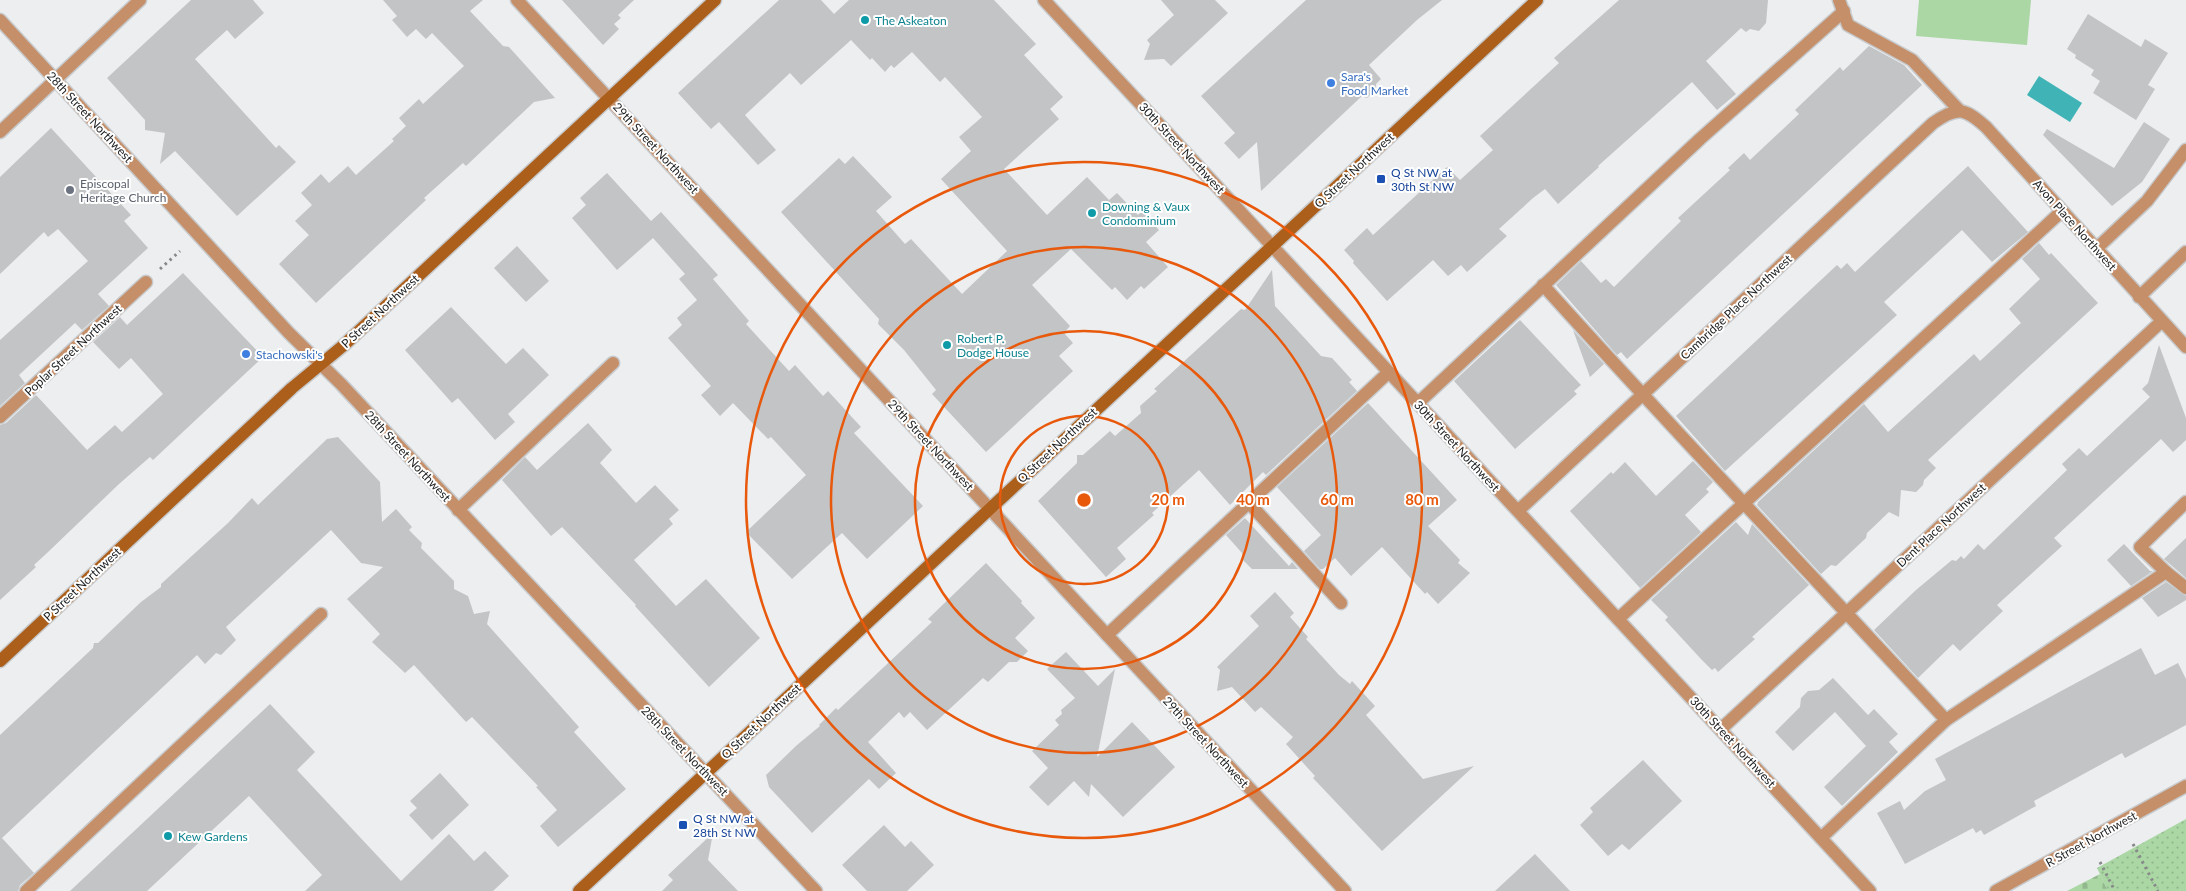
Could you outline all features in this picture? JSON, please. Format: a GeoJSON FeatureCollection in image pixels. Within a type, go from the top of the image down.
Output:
{"type":"FeatureCollection","features":[{"type":"Feature","properties":{"kind":"street"},"geometry":{"type":"LineString","coordinates":[[0,132],[140,0]]}},
{"type":"Feature","properties":{"kind":"street","name":"29th Street Northwest"},"geometry":{"type":"LineString","coordinates":[[518,0],[1345,891]]}},
{"type":"Feature","properties":{"kind":"street","name":"P Street Northwest"},"geometry":{"type":"LineString","coordinates":[[0,661],[292,388],[344,345],[715,0]]}},
{"type":"Feature","properties":{"kind":"street","name":"30th Street Northwest"},"geometry":{"type":"LineString","coordinates":[[1044,0],[1870,891]]}},
{"type":"Feature","properties":{"kind":"street","name":"Q Street Northwest"},"geometry":{"type":"LineString","coordinates":[[579,891],[1537,0]]}},
{"type":"Feature","properties":{"kind":"street"},"geometry":{"type":"LineString","coordinates":[[1418,403],[1841,6]]}},
{"type":"Feature","properties":{"kind":"street","name":"Avon Place Northwest"},"geometry":{"type":"LineString","coordinates":[[1841,6],[1848,25],[1912,60],[1959,110],[1969,113],[1986,128],[2186,347]]}},
{"type":"Feature","properties":{"kind":"street","name":"28th Street Northwest"},"geometry":{"type":"LineString","coordinates":[[0,20],[320,364],[816,891]]}},
{"type":"Feature","properties":{"kind":"street","name":"Cambridge Place Northwest"},"geometry":{"type":"LineString","coordinates":[[1518,511],[1933,123],[1944,115],[1959,110]]}},
{"type":"Feature","properties":{"kind":"street"},"geometry":{"type":"LineString","coordinates":[[2096,249],[2147,201],[2186,150]]}},
{"type":"Feature","properties":{"kind":"street"},"geometry":{"type":"LineString","coordinates":[[1618,619],[2062,210]]}},
{"type":"Feature","properties":{"kind":"street"},"geometry":{"type":"LineString","coordinates":[[2139,297],[2186,252]]}},
{"type":"Feature","properties":{"kind":"street","name":"Poplar Street Northwest"},"geometry":{"type":"LineString","coordinates":[[0,418],[146,282]]}},
{"type":"Feature","properties":{"kind":"street"},"geometry":{"type":"LineString","coordinates":[[1543,285],[1642,396],[1847,612],[1946,720]]}},
{"type":"Feature","properties":{"kind":"street","name":"Dent Place Northwest"},"geometry":{"type":"LineString","coordinates":[[1721,729],[2162,321]]}},
{"type":"Feature","properties":{"kind":"street"},"geometry":{"type":"LineString","coordinates":[[458,510],[613,363]]}},
{"type":"Feature","properties":{"kind":"street"},"geometry":{"type":"LineString","coordinates":[[1107,636],[1389,372]]}},
{"type":"Feature","properties":{"kind":"street"},"geometry":{"type":"LineString","coordinates":[[2186,502],[2140,547],[2186,588]]}},
{"type":"Feature","properties":{"kind":"street"},"geometry":{"type":"LineString","coordinates":[[1249,503],[1341,603]]}},
{"type":"Feature","properties":{"kind":"street"},"geometry":{"type":"LineString","coordinates":[[1821,838],[1946,720],[2166,572]]}},
{"type":"Feature","properties":{"kind":"street"},"geometry":{"type":"LineString","coordinates":[[26,891],[321,614]]}},
{"type":"Feature","properties":{"kind":"street","name":"R Street Northwest"},"geometry":{"type":"LineString","coordinates":[[1996,891],[2186,786]]}},
{"type":"Feature","properties":{"kind":"path"},"geometry":{"type":"LineString","coordinates":[[170,260],[180,251]]}},
{"type":"Feature","properties":{"kind":"path"},"geometry":{"type":"LineString","coordinates":[[2133,844],[2157,890],[2152,891]]}},
{"type":"Feature","properties":{"kind":"path"},"geometry":{"type":"LineString","coordinates":[[2100,862],[2116,891]]}},
{"type":"Feature","properties":{"kind":"green space"},"geometry":{"type":"Polygon","coordinates":[[[1919,0],[2031,0],[2027,45],[1916,36],[1919,0]]]}},
{"type":"Feature","properties":{"kind":"green space"},"geometry":{"type":"Polygon","coordinates":[[[2186,819],[2186,891],[2108,891],[2097,868],[2186,819]]]}},
{"type":"Feature","properties":{"kind":"green space"},"geometry":{"type":"Polygon","coordinates":[[[2100,874],[2108,891],[2067,891],[2100,874]]]}},
{"type":"Feature","properties":{"kind":"water"},"geometry":{"type":"Polygon","coordinates":[[[2039,76],[2082,103],[2070,122],[2027,95],[2039,76]]]}},
{"type":"Feature","properties":{"kind":"building"},"geometry":{"type":"Polygon","coordinates":[[[191,0],[253,0],[264,13],[235,39],[227,30],[195,59],[276,148],[279,145],[296,162],[237,216],[175,151],[160,164],[165,133],[145,130],[145,120],[107,78],[191,0]]]}},
{"type":"Feature","properties":{"kind":"building"},"geometry":{"type":"Polygon","coordinates":[[[383,0],[483,0],[470,11],[503,46],[509,47],[555,98],[534,102],[466,166],[463,163],[424,198],[426,200],[316,303],[279,264],[309,235],[295,221],[312,205],[301,193],[321,174],[329,183],[348,166],[356,175],[394,141],[392,139],[406,126],[399,118],[419,99],[423,104],[464,66],[432,33],[426,39],[416,29],[407,37],[392,20],[397,16],[383,0]]]}},
{"type":"Feature","properties":{"kind":"building"},"geometry":{"type":"Polygon","coordinates":[[[562,0],[634,0],[618,15],[621,18],[614,24],[619,29],[603,45],[562,0]]]}},
{"type":"Feature","properties":{"kind":"building"},"geometry":{"type":"Polygon","coordinates":[[[779,0],[821,0],[834,14],[849,0],[994,0],[1036,44],[1024,55],[1063,97],[1050,109],[1059,119],[1004,169],[1047,215],[1087,177],[1109,200],[1117,193],[1138,215],[1142,211],[1159,230],[1146,242],[1168,267],[1144,289],[1141,286],[1127,300],[1115,287],[1112,290],[1071,249],[1032,285],[1070,326],[1064,333],[1073,343],[1059,356],[1073,371],[986,452],[932,394],[936,390],[904,350],[878,324],[879,319],[781,212],[839,158],[845,164],[853,156],[892,197],[876,211],[905,244],[911,239],[962,294],[1007,251],[941,179],[971,151],[959,137],[982,117],[945,77],[940,82],[912,52],[894,68],[891,65],[885,72],[872,58],[870,60],[851,40],[801,85],[790,73],[745,115],[776,150],[758,165],[719,122],[711,129],[678,93],[779,0]]]}},
{"type":"Feature","properties":{"kind":"building"},"geometry":{"type":"Polygon","coordinates":[[[1161,0],[1215,0],[1228,13],[1171,66],[1164,59],[1144,60],[1150,44],[1147,40],[1174,15],[1161,0]]]}},
{"type":"Feature","properties":{"kind":"building"},"geometry":{"type":"Polygon","coordinates":[[[1306,0],[1442,0],[1417,20],[1369,65],[1381,79],[1376,84],[1376,90],[1367,98],[1362,96],[1261,191],[1257,142],[1239,159],[1224,143],[1235,133],[1201,96],[1306,0]]]}},
{"type":"Feature","properties":{"kind":"building"},"geometry":{"type":"Polygon","coordinates":[[[1619,0],[1768,0],[1766,23],[1759,31],[1750,29],[1746,32],[1741,28],[1706,61],[1736,94],[1717,110],[1692,82],[1558,204],[1545,189],[1533,198],[1499,229],[1507,236],[1467,272],[1461,265],[1448,276],[1433,260],[1387,301],[1344,250],[1367,228],[1373,235],[1447,167],[1460,180],[1493,150],[1480,136],[1559,63],[1554,58],[1619,0]]]}},
{"type":"Feature","properties":{"kind":"building"},"geometry":{"type":"Polygon","coordinates":[[[2088,14],[2141,47],[2145,39],[2168,53],[2148,85],[2155,89],[2136,120],[2093,93],[2100,81],[2091,75],[2094,70],[2075,58],[2076,55],[2067,49],[2088,14]]]}},
{"type":"Feature","properties":{"kind":"building"},"geometry":{"type":"Polygon","coordinates":[[[1869,46],[1904,65],[1922,85],[1627,359],[1621,352],[1617,355],[1556,285],[1581,261],[1601,283],[1606,279],[1614,287],[1681,221],[1678,218],[1730,170],[1728,168],[1744,153],[1750,160],[1799,114],[1795,110],[1840,67],[1843,71],[1869,46]]]}},
{"type":"Feature","properties":{"kind":"building"},"geometry":{"type":"Polygon","coordinates":[[[2144,122],[2170,139],[2142,182],[2112,206],[2043,135],[2047,129],[2114,168],[2144,122]]]}},
{"type":"Feature","properties":{"kind":"building"},"geometry":{"type":"Polygon","coordinates":[[[51,128],[131,215],[124,221],[148,248],[98,294],[109,306],[82,330],[75,323],[19,375],[25,383],[0,406],[0,340],[88,261],[58,229],[48,237],[44,232],[0,274],[0,177],[51,128]]]}},
{"type":"Feature","properties":{"kind":"building"},"geometry":{"type":"Polygon","coordinates":[[[1968,166],[2028,232],[1992,262],[1962,230],[1884,302],[1897,315],[1725,471],[1676,416],[1837,265],[1841,269],[1847,263],[1855,272],[1968,166]]]}},
{"type":"Feature","properties":{"kind":"building"},"geometry":{"type":"Polygon","coordinates":[[[607,173],[651,221],[661,212],[718,275],[713,279],[749,321],[746,324],[789,371],[795,365],[823,396],[828,391],[861,427],[854,433],[923,506],[867,559],[842,533],[792,579],[746,532],[806,475],[771,437],[768,439],[733,403],[720,416],[701,395],[711,386],[668,338],[682,325],[677,318],[697,300],[679,279],[685,274],[653,238],[617,270],[572,218],[586,205],[580,198],[607,173]]]}},
{"type":"Feature","properties":{"kind":"building"},"geometry":{"type":"Polygon","coordinates":[[[2039,243],[2049,255],[2051,253],[2098,303],[1928,460],[1936,468],[1924,480],[1923,485],[1916,492],[1901,490],[1899,517],[1889,512],[1867,533],[1866,538],[1836,566],[1831,565],[1821,574],[1757,505],[1758,502],[1864,404],[1888,432],[1974,354],[1980,361],[2021,323],[2009,309],[2040,279],[2022,259],[2039,243]]]}},
{"type":"Feature","properties":{"kind":"building"},"geometry":{"type":"Polygon","coordinates":[[[517,246],[549,281],[526,302],[494,268],[517,246]]]}},
{"type":"Feature","properties":{"kind":"building"},"geometry":{"type":"Polygon","coordinates":[[[1272,270],[1275,306],[1321,356],[1332,358],[1352,380],[1349,382],[1357,391],[1266,475],[1263,472],[1230,505],[1199,470],[1152,513],[1154,515],[1117,548],[1126,559],[1106,577],[1038,501],[1077,463],[1077,455],[1083,455],[1110,431],[1115,436],[1141,413],[1140,406],[1157,391],[1154,389],[1241,309],[1245,310],[1272,270]]]}},
{"type":"Feature","properties":{"kind":"building"},"geometry":{"type":"Polygon","coordinates":[[[183,273],[263,357],[153,460],[150,457],[119,484],[0,600],[0,425],[6,423],[36,395],[87,450],[115,425],[122,432],[163,394],[131,358],[119,369],[93,342],[120,317],[127,325],[183,273]]]}},
{"type":"Feature","properties":{"kind":"building"},"geometry":{"type":"Polygon","coordinates":[[[451,307],[506,364],[523,348],[549,375],[508,414],[515,422],[495,440],[458,398],[452,403],[405,350],[451,307]]]}},
{"type":"Feature","properties":{"kind":"building"},"geometry":{"type":"Polygon","coordinates":[[[1520,320],[1581,385],[1574,391],[1577,394],[1515,449],[1454,381],[1520,320]]]}},
{"type":"Feature","properties":{"kind":"building"},"geometry":{"type":"Polygon","coordinates":[[[1573,330],[1604,364],[1590,377],[1573,330]]]}},
{"type":"Feature","properties":{"kind":"building"},"geometry":{"type":"Polygon","coordinates":[[[2159,345],[2186,418],[2186,440],[2173,452],[2161,439],[2054,538],[2062,546],[1997,605],[2003,611],[1960,651],[1953,644],[1918,678],[1874,630],[1916,590],[1952,560],[1956,561],[1961,556],[1964,559],[1978,544],[1984,550],[2067,470],[2062,464],[2079,448],[2087,456],[2150,397],[2142,389],[2148,383],[2159,345]]]}},
{"type":"Feature","properties":{"kind":"building"},"geometry":{"type":"Polygon","coordinates":[[[1368,403],[1457,500],[1428,526],[1460,560],[1458,563],[1470,573],[1438,604],[1427,592],[1425,594],[1382,547],[1351,576],[1335,558],[1323,569],[1320,569],[1304,551],[1321,535],[1277,487],[1368,403]]]}},
{"type":"Feature","properties":{"kind":"building"},"geometry":{"type":"Polygon","coordinates":[[[588,423],[612,450],[600,463],[636,503],[655,485],[679,510],[669,519],[673,524],[634,560],[676,606],[706,579],[760,638],[709,687],[636,605],[562,527],[551,536],[502,480],[525,457],[537,470],[588,423]]]}},
{"type":"Feature","properties":{"kind":"building"},"geometry":{"type":"Polygon","coordinates":[[[338,437],[380,482],[382,522],[396,509],[412,527],[409,530],[422,543],[421,548],[454,581],[454,589],[468,596],[474,614],[490,611],[487,624],[579,727],[574,732],[626,789],[558,847],[540,826],[557,810],[536,787],[538,786],[472,717],[466,722],[414,665],[405,673],[372,642],[380,634],[347,599],[383,567],[361,563],[331,530],[226,627],[236,640],[221,655],[216,653],[205,664],[197,655],[2,838],[34,873],[20,885],[18,891],[0,891],[0,735],[93,648],[94,643],[98,643],[141,602],[161,587],[161,584],[228,523],[252,498],[258,505],[327,439],[338,437]]]}},
{"type":"Feature","properties":{"kind":"building"},"geometry":{"type":"Polygon","coordinates":[[[1693,461],[1713,482],[1706,489],[1709,492],[1685,515],[1701,532],[1640,588],[1570,511],[1611,472],[1613,474],[1625,462],[1656,496],[1693,461]]]}},
{"type":"Feature","properties":{"kind":"building"},"geometry":{"type":"Polygon","coordinates":[[[1245,518],[1289,566],[1292,562],[1298,569],[1252,569],[1243,560],[1242,553],[1226,535],[1245,518]]]}},
{"type":"Feature","properties":{"kind":"building"},"geometry":{"type":"Polygon","coordinates":[[[1736,522],[1748,535],[1752,524],[1809,585],[1752,637],[1755,639],[1718,672],[1715,668],[1712,670],[1701,659],[1665,620],[1668,617],[1651,600],[1736,522]]]}},
{"type":"Feature","properties":{"kind":"building"},"geometry":{"type":"Polygon","coordinates":[[[2186,538],[2186,578],[2164,559],[2186,538]]]}},
{"type":"Feature","properties":{"kind":"building"},"geometry":{"type":"Polygon","coordinates":[[[2124,544],[2150,571],[2153,571],[2131,586],[2107,560],[2124,544]]]}},
{"type":"Feature","properties":{"kind":"building"},"geometry":{"type":"Polygon","coordinates":[[[986,563],[1022,601],[1021,603],[1035,618],[1015,638],[1028,651],[1017,662],[1009,662],[988,682],[983,678],[927,730],[910,712],[904,718],[899,712],[868,742],[896,773],[879,789],[869,779],[812,833],[769,787],[766,775],[820,726],[836,708],[838,710],[932,622],[928,619],[986,563]]]}},
{"type":"Feature","properties":{"kind":"building"},"geometry":{"type":"Polygon","coordinates":[[[2166,582],[2186,596],[2186,600],[2158,617],[2142,598],[2166,582]]]}},
{"type":"Feature","properties":{"kind":"building"},"geometry":{"type":"Polygon","coordinates":[[[1275,592],[1294,613],[1290,617],[1308,637],[1306,639],[1339,675],[1350,684],[1352,681],[1375,706],[1366,715],[1423,779],[1474,766],[1382,851],[1313,778],[1315,776],[1286,744],[1293,737],[1261,707],[1255,712],[1232,687],[1217,691],[1220,670],[1217,667],[1259,626],[1250,616],[1275,592]]]}},
{"type":"Feature","properties":{"kind":"building"},"geometry":{"type":"Polygon","coordinates":[[[2141,648],[2155,675],[2178,663],[2186,679],[2186,725],[2125,758],[2122,753],[2034,801],[2036,806],[1984,835],[1981,830],[1976,833],[1973,828],[1905,864],[1877,813],[1900,801],[1904,810],[1925,791],[1946,780],[1935,759],[2141,648]]]}},
{"type":"Feature","properties":{"kind":"building"},"geometry":{"type":"Polygon","coordinates":[[[1066,652],[1098,686],[1115,669],[1097,757],[1132,722],[1175,767],[1123,817],[1091,784],[1089,797],[1074,781],[1048,806],[1029,787],[1048,768],[1032,751],[1059,725],[1055,720],[1062,714],[1061,710],[1075,698],[1047,669],[1066,652]]]}},
{"type":"Feature","properties":{"kind":"building"},"geometry":{"type":"Polygon","coordinates":[[[1833,678],[1868,715],[1874,709],[1898,734],[1889,742],[1898,752],[1842,806],[1824,787],[1866,746],[1835,712],[1793,751],[1775,732],[1800,707],[1801,698],[1808,691],[1819,690],[1833,678]]]}},
{"type":"Feature","properties":{"kind":"building","name":"Kew Gardens"},"geometry":{"type":"Polygon","coordinates":[[[270,704],[315,752],[297,770],[401,881],[449,834],[474,861],[485,851],[509,876],[493,891],[305,891],[322,875],[249,796],[147,891],[70,891],[270,704]]]}},
{"type":"Feature","properties":{"kind":"building"},"geometry":{"type":"Polygon","coordinates":[[[1643,760],[1682,801],[1629,850],[1622,844],[1608,856],[1580,825],[1593,812],[1590,808],[1643,760]]]}},
{"type":"Feature","properties":{"kind":"building"},"geometry":{"type":"Polygon","coordinates":[[[440,773],[469,805],[432,840],[409,815],[417,808],[410,801],[440,773]]]}},
{"type":"Feature","properties":{"kind":"building"},"geometry":{"type":"Polygon","coordinates":[[[884,825],[905,847],[911,841],[934,865],[907,891],[867,891],[842,865],[884,825]]]}},
{"type":"Feature","properties":{"kind":"building"},"geometry":{"type":"Polygon","coordinates":[[[713,833],[708,860],[738,891],[662,891],[673,880],[668,875],[713,833]]]}},
{"type":"Feature","properties":{"kind":"building"},"geometry":{"type":"Polygon","coordinates":[[[1535,854],[1570,891],[1495,891],[1535,854]]]}},
{"type":"Feature","properties":{"kind":"place","name":"The Askeaton"},"geometry":{"type":"Point","coordinates":[865,20]}},
{"type":"Feature","properties":{"kind":"place","name":"Sara's Food Market"},"geometry":{"type":"Point","coordinates":[1331,83]}},
{"type":"Feature","properties":{"kind":"place","name":"Q St NW at 30th St NW"},"geometry":{"type":"Point","coordinates":[1381,179]}},
{"type":"Feature","properties":{"kind":"place","name":"Episcopal Heritage Church"},"geometry":{"type":"Point","coordinates":[70,190]}},
{"type":"Feature","properties":{"kind":"place","name":"Downing & Vaux Condominium"},"geometry":{"type":"Point","coordinates":[1092,213]}},
{"type":"Feature","properties":{"kind":"place","name":"Robert P. Dodge House"},"geometry":{"type":"Point","coordinates":[947,345]}},
{"type":"Feature","properties":{"kind":"place","name":"Stachowski's"},"geometry":{"type":"Point","coordinates":[246,354]}},
{"type":"Feature","properties":{"kind":"place","name":"Q St NW at 28th St NW"},"geometry":{"type":"Point","coordinates":[683,825]}},
{"type":"Feature","properties":{"kind":"place","name":"Kew Gardens"},"geometry":{"type":"Point","coordinates":[168,836]}}]}
